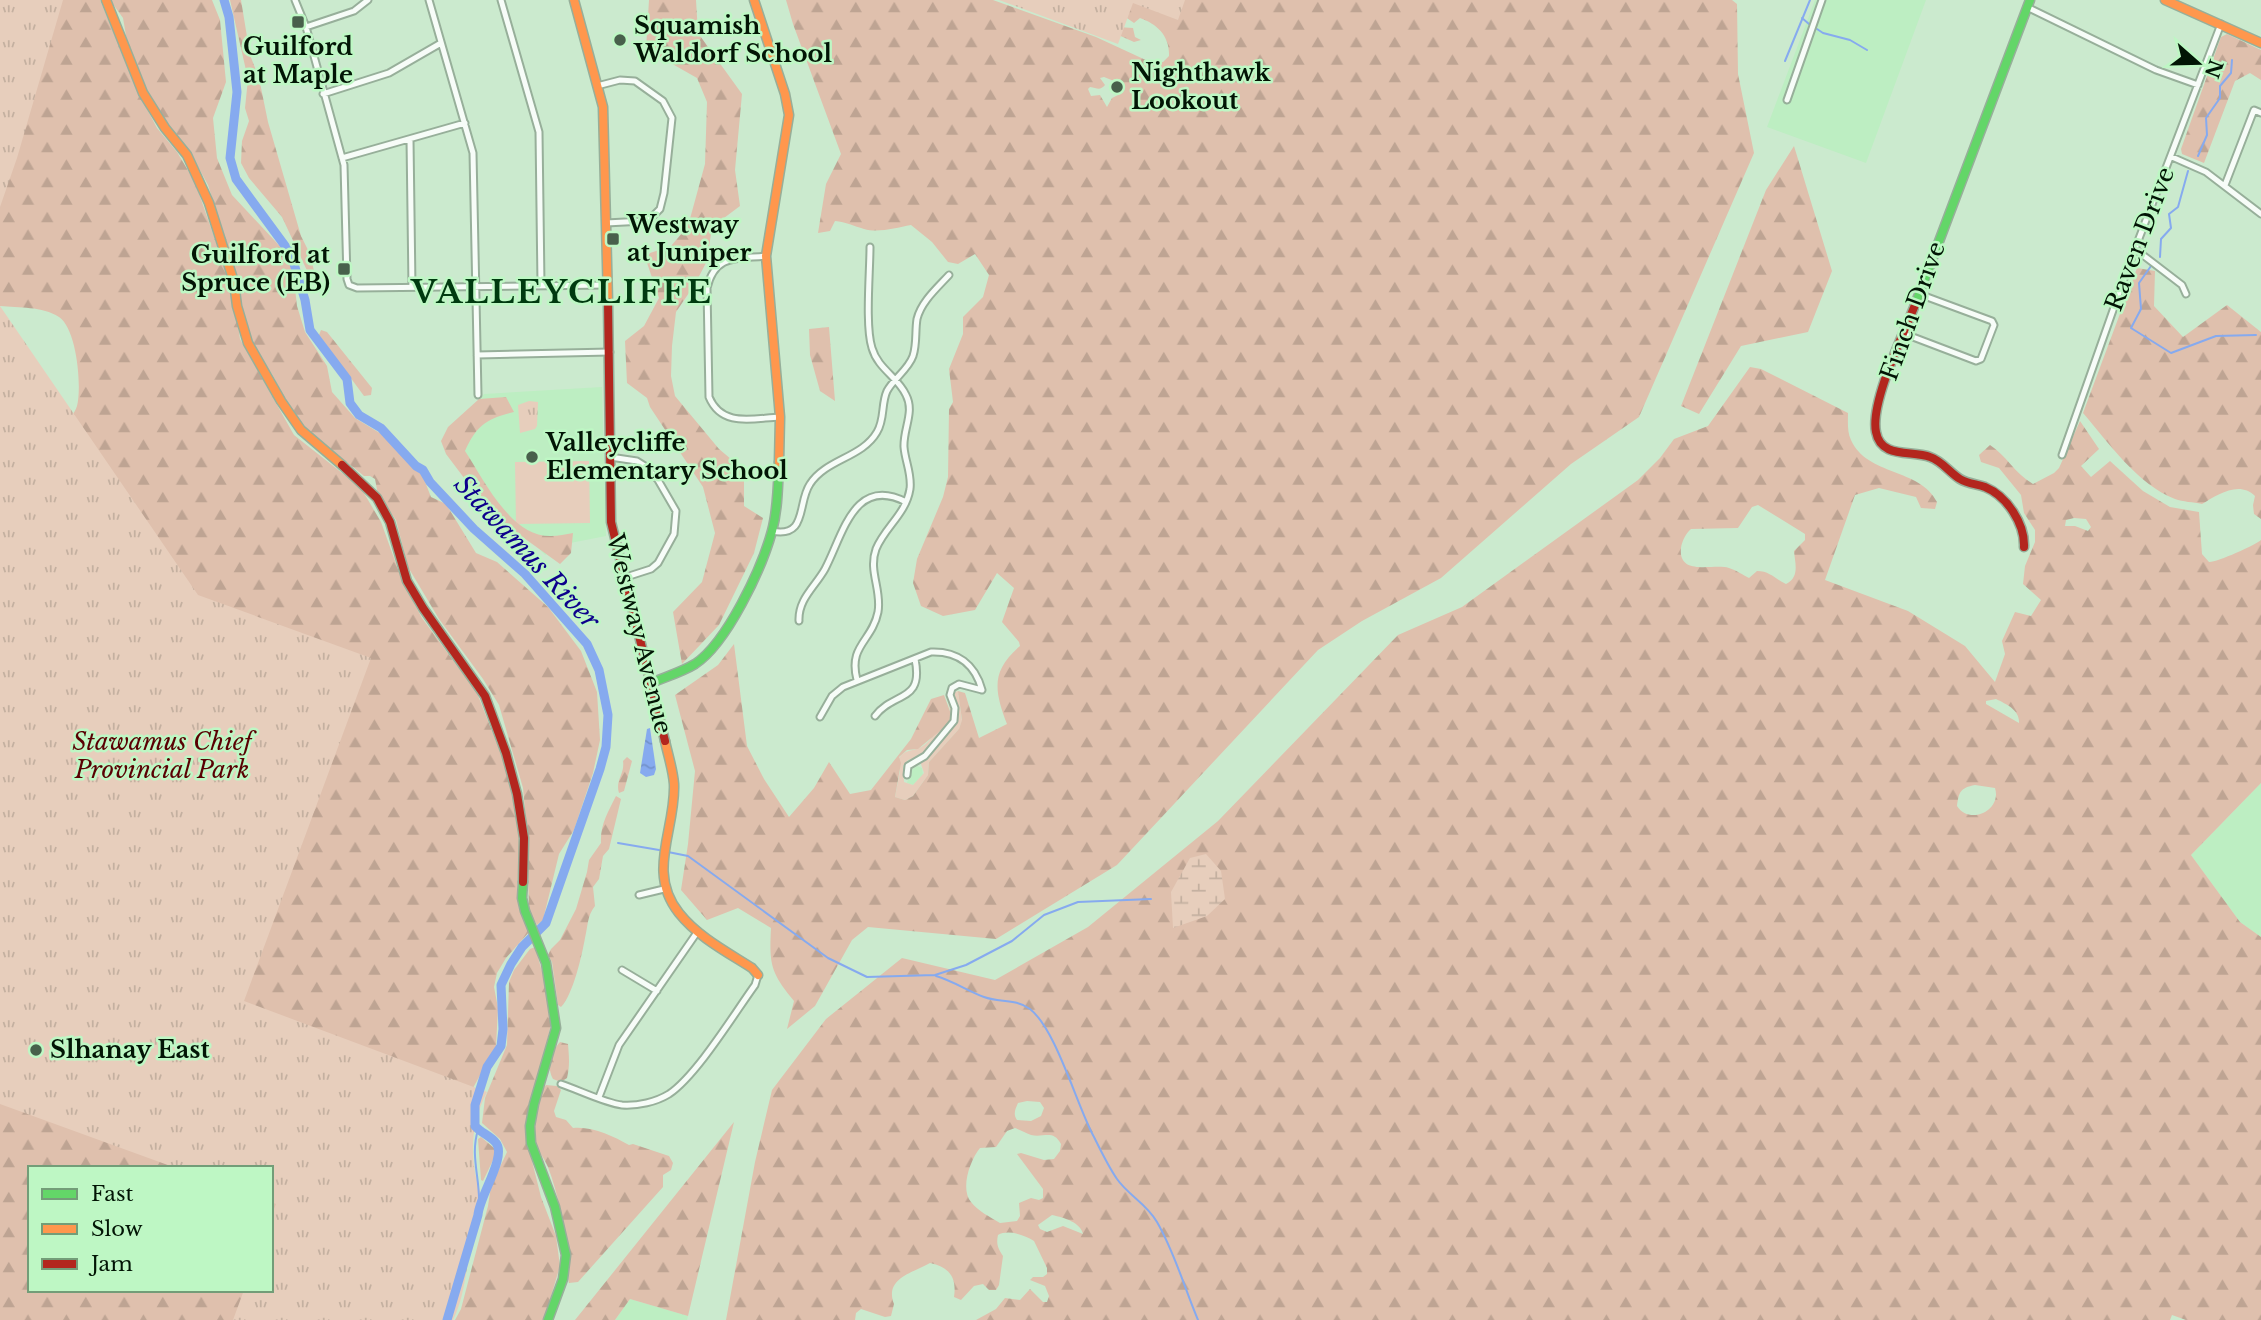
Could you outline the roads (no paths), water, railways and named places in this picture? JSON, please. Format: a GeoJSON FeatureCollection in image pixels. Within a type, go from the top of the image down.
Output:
{"type":"FeatureCollection","features":[{"type":"Feature","properties":{"kind":"street"},"geometry":{"type":"LineString","coordinates":[[106,0],[143,93],[164,128],[187,155],[206,194],[234,282],[247,343],[291,418],[301,430],[377,498],[390,522],[407,581],[485,696],[502,743],[517,794],[524,838],[522,891],[525,911],[551,987],[556,1028],[530,1126],[531,1143],[555,1206],[566,1255],[563,1279],[548,1320]]}},
{"type":"Feature","properties":{"kind":"street"},"geometry":{"type":"LineString","coordinates":[[295,0],[306,27],[346,178],[349,285],[357,288],[608,285]]}},
{"type":"Feature","properties":{"kind":"street"},"geometry":{"type":"LineString","coordinates":[[429,0],[473,153],[478,395]]}},
{"type":"Feature","properties":{"kind":"street"},"geometry":{"type":"LineString","coordinates":[[501,0],[539,132],[541,285]]}},
{"type":"Feature","properties":{"kind":"street","name":"Westway Avenue"},"geometry":{"type":"LineString","coordinates":[[573,0],[605,125],[611,522],[622,578],[652,683],[674,782],[662,863],[664,889]]}},
{"type":"Feature","properties":{"kind":"street"},"geometry":{"type":"LineString","coordinates":[[652,683],[695,664],[716,645],[746,593],[772,531],[778,491],[780,417],[766,256],[789,115],[785,94],[754,0]]}},
{"type":"Feature","properties":{"kind":"street"},"geometry":{"type":"LineString","coordinates":[[1787,100],[1822,0]]}},
{"type":"Feature","properties":{"kind":"street"},"geometry":{"type":"LineString","coordinates":[[2165,0],[2261,43]]}},
{"type":"Feature","properties":{"kind":"street"},"geometry":{"type":"LineString","coordinates":[[306,27],[354,10],[365,1]]}},
{"type":"Feature","properties":{"kind":"street"},"geometry":{"type":"LineString","coordinates":[[2028,4],[2156,70],[2198,85]]}},
{"type":"Feature","properties":{"kind":"street","name":"Finch Drive"},"geometry":{"type":"LineString","coordinates":[[2024,547],[2022,527],[1992,491],[1964,481],[1934,458],[1895,452],[1884,446],[1874,429],[1875,418],[1919,294],[2028,4]]}},
{"type":"Feature","properties":{"kind":"street","name":"Raven Drive"},"geometry":{"type":"LineString","coordinates":[[2062,455],[2135,249],[2221,24]]}},
{"type":"Feature","properties":{"kind":"street"},"geometry":{"type":"LineString","coordinates":[[323,94],[388,74],[441,43]]}},
{"type":"Feature","properties":{"kind":"street"},"geometry":{"type":"LineString","coordinates":[[597,86],[620,80],[635,81],[663,101],[673,118],[660,208],[644,221],[606,223]]}},
{"type":"Feature","properties":{"kind":"street"},"geometry":{"type":"LineString","coordinates":[[2225,185],[2254,110],[2261,113]]}},
{"type":"Feature","properties":{"kind":"street"},"geometry":{"type":"LineString","coordinates":[[342,159],[464,123]]}},
{"type":"Feature","properties":{"kind":"street"},"geometry":{"type":"LineString","coordinates":[[410,139],[412,287]]}},
{"type":"Feature","properties":{"kind":"street"},"geometry":{"type":"LineString","coordinates":[[2172,157],[2225,185],[2261,214]]}},
{"type":"Feature","properties":{"kind":"street"},"geometry":{"type":"LineString","coordinates":[[857,680],[854,668],[856,653],[871,629],[878,606],[873,566],[875,553],[881,539],[899,516],[910,487],[904,439],[910,404],[904,390],[879,364],[870,342],[870,247]]}},
{"type":"Feature","properties":{"kind":"street"},"geometry":{"type":"LineString","coordinates":[[2135,249],[2182,285],[2186,294]]}},
{"type":"Feature","properties":{"kind":"street"},"geometry":{"type":"LineString","coordinates":[[766,256],[728,260],[715,268],[710,276],[707,288],[709,397],[714,407],[730,418],[780,417]]}},
{"type":"Feature","properties":{"kind":"street"},"geometry":{"type":"LineString","coordinates":[[772,531],[783,533],[796,525],[806,491],[818,473],[860,449],[873,438],[883,420],[886,392],[913,356],[921,309],[949,275]]}},
{"type":"Feature","properties":{"kind":"street"},"geometry":{"type":"LineString","coordinates":[[1905,334],[1976,361],[1981,359],[1994,325],[1992,321],[1919,294]]}},
{"type":"Feature","properties":{"kind":"street"},"geometry":{"type":"LineString","coordinates":[[477,355],[610,352]]}},
{"type":"Feature","properties":{"kind":"street"},"geometry":{"type":"LineString","coordinates":[[610,457],[637,461],[645,466],[658,480],[676,511],[674,534],[658,563],[651,569],[622,578]]}},
{"type":"Feature","properties":{"kind":"street"},"geometry":{"type":"LineString","coordinates":[[799,621],[803,601],[825,569],[854,509],[865,499],[878,495],[906,502]]}},
{"type":"Feature","properties":{"kind":"street"},"geometry":{"type":"LineString","coordinates":[[820,717],[832,696],[857,680],[930,652],[942,652],[962,658],[979,680],[982,690],[959,684],[951,688],[950,695],[955,708],[954,721],[925,755],[908,766],[907,775]]}},
{"type":"Feature","properties":{"kind":"street"},"geometry":{"type":"LineString","coordinates":[[875,716],[882,707],[906,696],[914,687],[917,674],[915,659]]}},
{"type":"Feature","properties":{"kind":"street"},"geometry":{"type":"LineString","coordinates":[[561,1084],[625,1105],[647,1103],[670,1093],[692,1071],[755,985],[758,975],[677,914],[664,889],[639,895]]}},
{"type":"Feature","properties":{"kind":"street"},"geometry":{"type":"LineString","coordinates":[[599,1097],[619,1045],[698,931]]}},
{"type":"Feature","properties":{"kind":"street"},"geometry":{"type":"LineString","coordinates":[[622,970],[657,991]]}},
{"type":"Feature","properties":{"kind":"water"},"geometry":{"type":"Polygon","coordinates":[[[650,728],[656,769],[654,775],[646,777],[640,773],[647,729],[650,728]]]}},
{"type":"Feature","properties":{"kind":"waterway","name":"Stawamus River"},"geometry":{"type":"LineString","coordinates":[[224,0],[229,17],[237,92],[230,158],[236,179],[291,254],[305,300],[310,330],[347,379],[350,403],[359,415],[381,428],[416,466],[423,470],[430,482],[474,529],[525,574],[587,644],[599,670],[608,715],[606,747],[600,769],[546,923],[522,947],[501,985],[501,1046],[487,1067],[475,1105],[475,1126],[496,1143],[498,1157],[480,1207],[447,1320]]}},
{"type":"Feature","properties":{"kind":"waterway"},"geometry":{"type":"LineString","coordinates":[[1785,61],[1810,0]]}},
{"type":"Feature","properties":{"kind":"waterway"},"geometry":{"type":"LineString","coordinates":[[1802,18],[1809,24]]}},
{"type":"Feature","properties":{"kind":"waterway"},"geometry":{"type":"LineString","coordinates":[[1817,29],[1850,40],[1867,50]]}},
{"type":"Feature","properties":{"kind":"waterway"},"geometry":{"type":"LineString","coordinates":[[2198,156],[2207,135],[2206,118],[2220,98],[2220,86],[2231,73],[2232,60]]}},
{"type":"Feature","properties":{"kind":"waterway"},"geometry":{"type":"LineString","coordinates":[[2160,257],[2161,239],[2171,228],[2169,214],[2178,207],[2188,171]]}},
{"type":"Feature","properties":{"kind":"waterway"},"geometry":{"type":"LineString","coordinates":[[2151,266],[2139,283],[2141,309],[2131,328],[2171,353],[2216,336],[2256,335]]}},
{"type":"Feature","properties":{"kind":"waterway"},"geometry":{"type":"LineString","coordinates":[[618,843],[659,850]]}},
{"type":"Feature","properties":{"kind":"waterway"},"geometry":{"type":"LineString","coordinates":[[668,852],[688,856],[828,958],[867,977],[935,975],[966,965],[1012,941],[1044,915],[1078,902],[1151,899]]}},
{"type":"Feature","properties":{"kind":"waterway"},"geometry":{"type":"LineString","coordinates":[[936,976],[984,997],[1024,1006],[1040,1019],[1049,1033],[1087,1123],[1111,1169],[1121,1185],[1153,1216],[1163,1234],[1198,1320]]}},
{"type":"Feature","properties":{"kind":"waterway"},"geometry":{"type":"LineString","coordinates":[[478,1130],[475,1157],[479,1203]]}},
{"type":"Feature","properties":{"kind":"place","name":"Guilford at Maple"},"geometry":{"type":"Point","coordinates":[298,22]}},
{"type":"Feature","properties":{"kind":"place","name":"Squamish Waldorf School"},"geometry":{"type":"Point","coordinates":[620,40]}},
{"type":"Feature","properties":{"kind":"place","name":"Nighthawk Lookout"},"geometry":{"type":"Point","coordinates":[1117,87]}},
{"type":"Feature","properties":{"kind":"place","name":"Westway at Juniper"},"geometry":{"type":"Point","coordinates":[613,239]}},
{"type":"Feature","properties":{"kind":"place","name":"Guilford at Spruce (EB)"},"geometry":{"type":"Point","coordinates":[344,269]}},
{"type":"Feature","properties":{"kind":"place","name":"Valleycliffe Elementary School"},"geometry":{"type":"Point","coordinates":[532,457]}},
{"type":"Feature","properties":{"kind":"place","name":"Slhanay East"},"geometry":{"type":"Point","coordinates":[36,1050]}},
{"type":"Feature","properties":{"kind":"district","name":"VALLEYCLIFFE"},"geometry":{"type":"Point","coordinates":[562,292]}},
{"type":"Feature","properties":{"kind":"park label","name":"Stawamus Chief Provincial Park"},"geometry":{"type":"Point","coordinates":[162,756]}}]}
